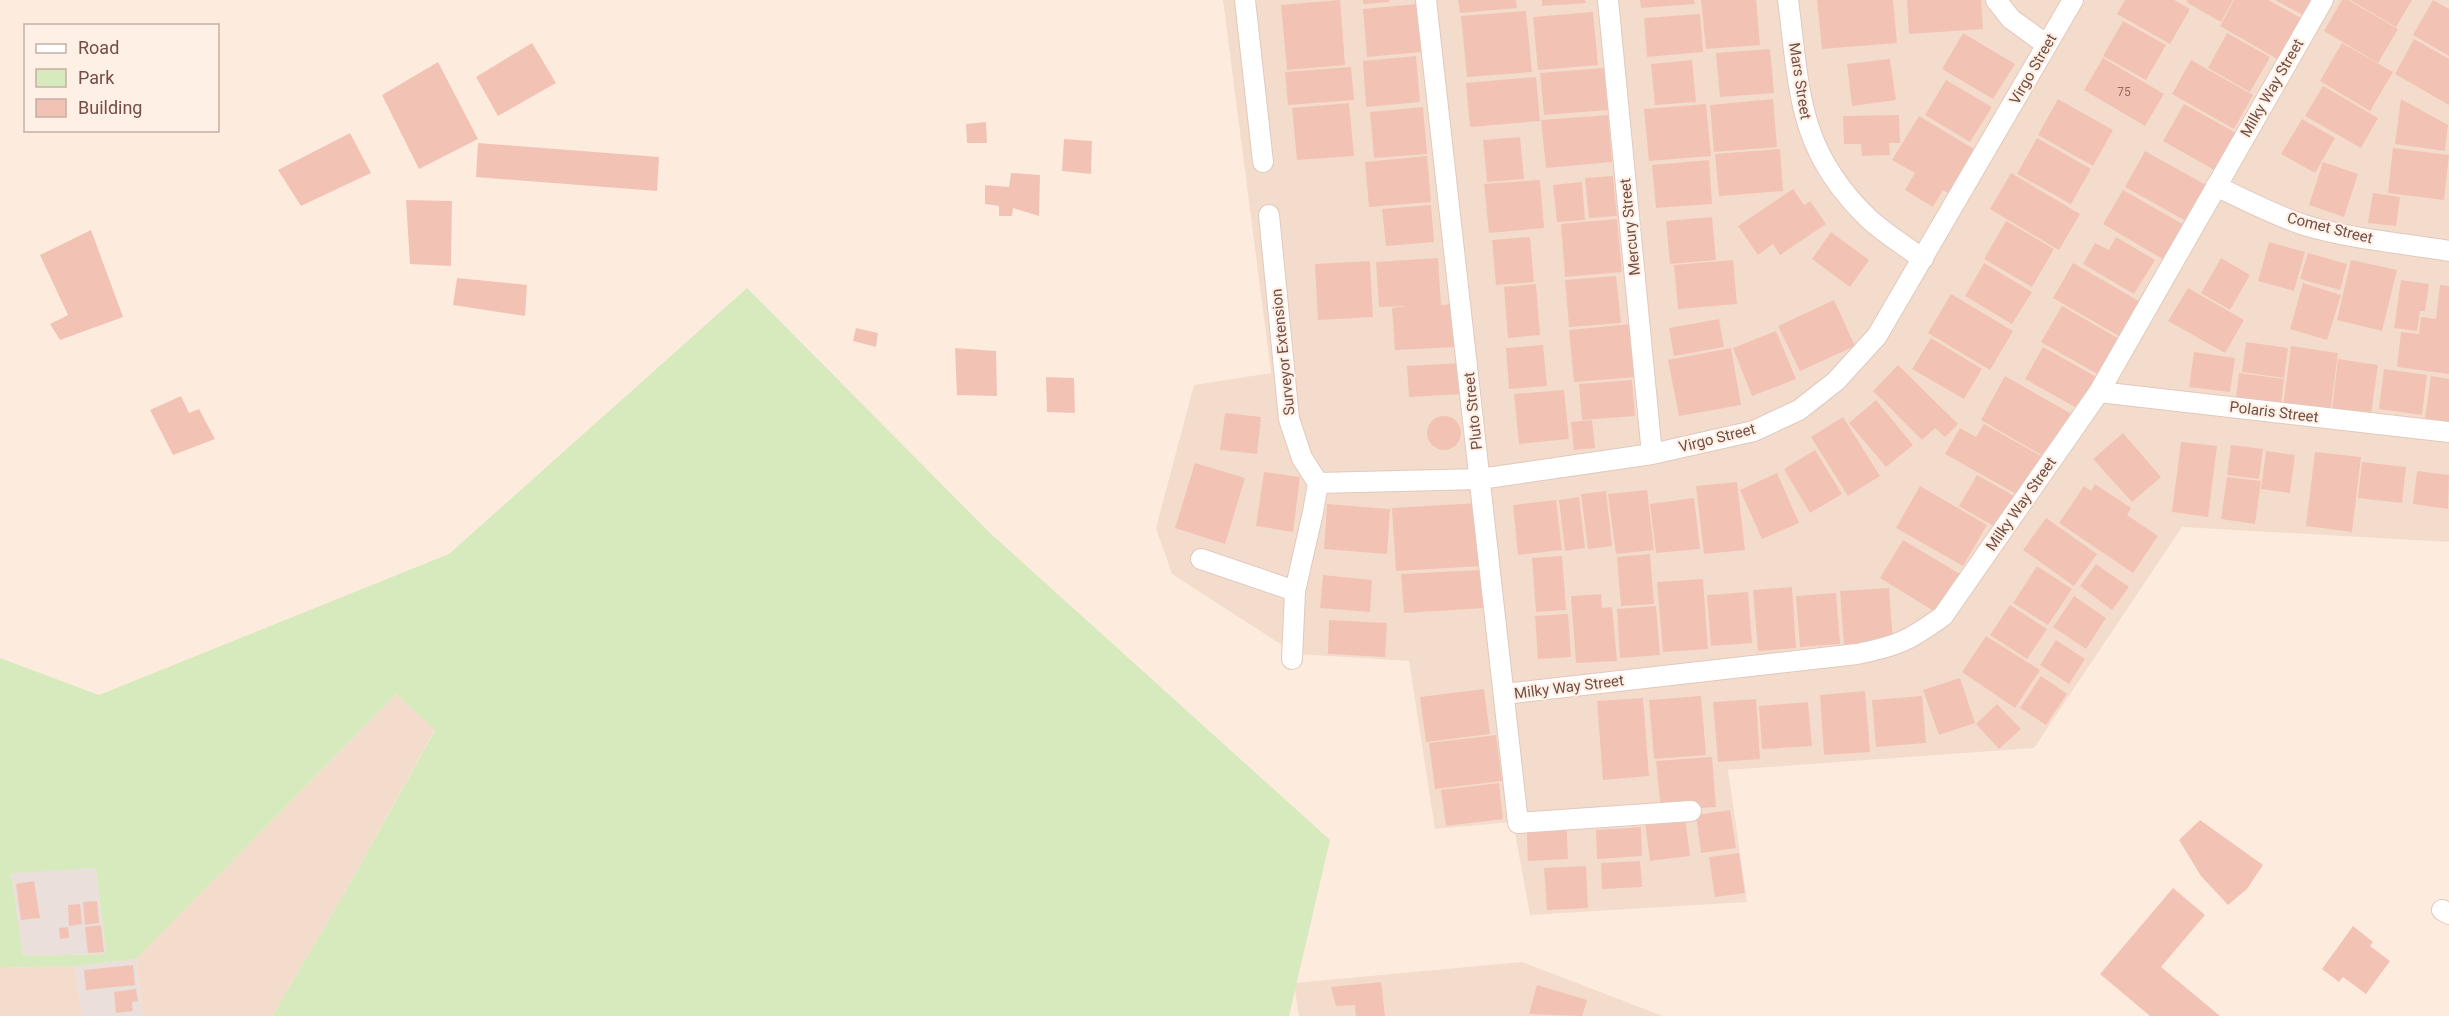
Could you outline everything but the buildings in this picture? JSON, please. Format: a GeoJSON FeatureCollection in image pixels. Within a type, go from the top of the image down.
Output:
{"type":"FeatureCollection","features":[{"type":"Feature","properties":{"kind":"street"},"geometry":{"type":"LineString","coordinates":[[1245,0],[1263,162]]}},
{"type":"Feature","properties":{"kind":"street","name":"Pluto Street"},"geometry":{"type":"LineString","coordinates":[[1426,0],[1518,823],[1691,812]]}},
{"type":"Feature","properties":{"kind":"street","name":"Mercury Street"},"geometry":{"type":"LineString","coordinates":[[1608,0],[1652,454]]}},
{"type":"Feature","properties":{"kind":"street","name":"Mars Street"},"geometry":{"type":"LineString","coordinates":[[1788,0],[1801,102],[1806,125],[1818,154],[1836,185],[1869,219],[1923,259]]}},
{"type":"Feature","properties":{"kind":"street"},"geometry":{"type":"LineString","coordinates":[[1996,0],[2011,19],[2047,45]]}},
{"type":"Feature","properties":{"kind":"street","name":"Virgo Street"},"geometry":{"type":"LineString","coordinates":[[1318,483],[1480,479],[1652,454],[1754,430],[1799,410],[1836,381],[1872,343],[2073,0]]}},
{"type":"Feature","properties":{"kind":"street","name":"Milky Way Street"},"geometry":{"type":"LineString","coordinates":[[1504,694],[1857,654],[1891,648],[1915,637],[1943,616],[2099,392],[2323,0]]}},
{"type":"Feature","properties":{"kind":"street","name":"Comet Street"},"geometry":{"type":"LineString","coordinates":[[2216,186],[2266,210],[2305,225],[2343,234],[2449,251]]}},
{"type":"Feature","properties":{"kind":"street","name":"Surveyor Extension"},"geometry":{"type":"LineString","coordinates":[[1269,215],[1289,419],[1302,458],[1318,483]]}},
{"type":"Feature","properties":{"kind":"street","name":"Polaris Street"},"geometry":{"type":"LineString","coordinates":[[2099,392],[2449,432]]}},
{"type":"Feature","properties":{"kind":"street"},"geometry":{"type":"LineString","coordinates":[[1292,659],[1295,591],[1318,483]]}},
{"type":"Feature","properties":{"kind":"street"},"geometry":{"type":"LineString","coordinates":[[1201,559],[1295,591]]}},
{"type":"Feature","properties":{"kind":"shaded area"},"geometry":{"type":"Polygon","coordinates":[[[1223,0],[2449,0],[2449,542],[2182,527],[2034,748],[1728,770],[1747,902],[1530,915],[1513,822],[1435,829],[1409,661],[1296,654],[1172,574],[1156,528],[1194,385],[1271,373],[1223,0]]]}},
{"type":"Feature","properties":{"kind":"shaded area"},"geometry":{"type":"Polygon","coordinates":[[[396,694],[435,729],[344,894],[272,1016],[143,1016],[136,959],[396,694]]]}},
{"type":"Feature","properties":{"kind":"shaded area"},"geometry":{"type":"Polygon","coordinates":[[[96,868],[106,954],[23,956],[11,872],[96,868]]]}},
{"type":"Feature","properties":{"kind":"shaded area"},"geometry":{"type":"Polygon","coordinates":[[[136,959],[143,1016],[82,1016],[75,966],[136,959]]]}},
{"type":"Feature","properties":{"kind":"shaded area"},"geometry":{"type":"Polygon","coordinates":[[[1522,962],[1663,1016],[1299,1016],[1294,983],[1522,962]]]}},
{"type":"Feature","properties":{"kind":"shaded area"},"geometry":{"type":"Polygon","coordinates":[[[75,966],[82,1016],[0,1016],[0,968],[75,966]]]}},
{"type":"Feature","properties":{"kind":"green space"},"geometry":{"type":"Polygon","coordinates":[[[747,288],[990,533],[1330,840],[1289,1016],[272,1016],[344,894],[435,730],[396,694],[136,959],[75,966],[0,968],[0,658],[99,695],[449,554],[747,288]],[[96,868],[11,873],[23,956],[106,954],[96,868]]]}}]}
